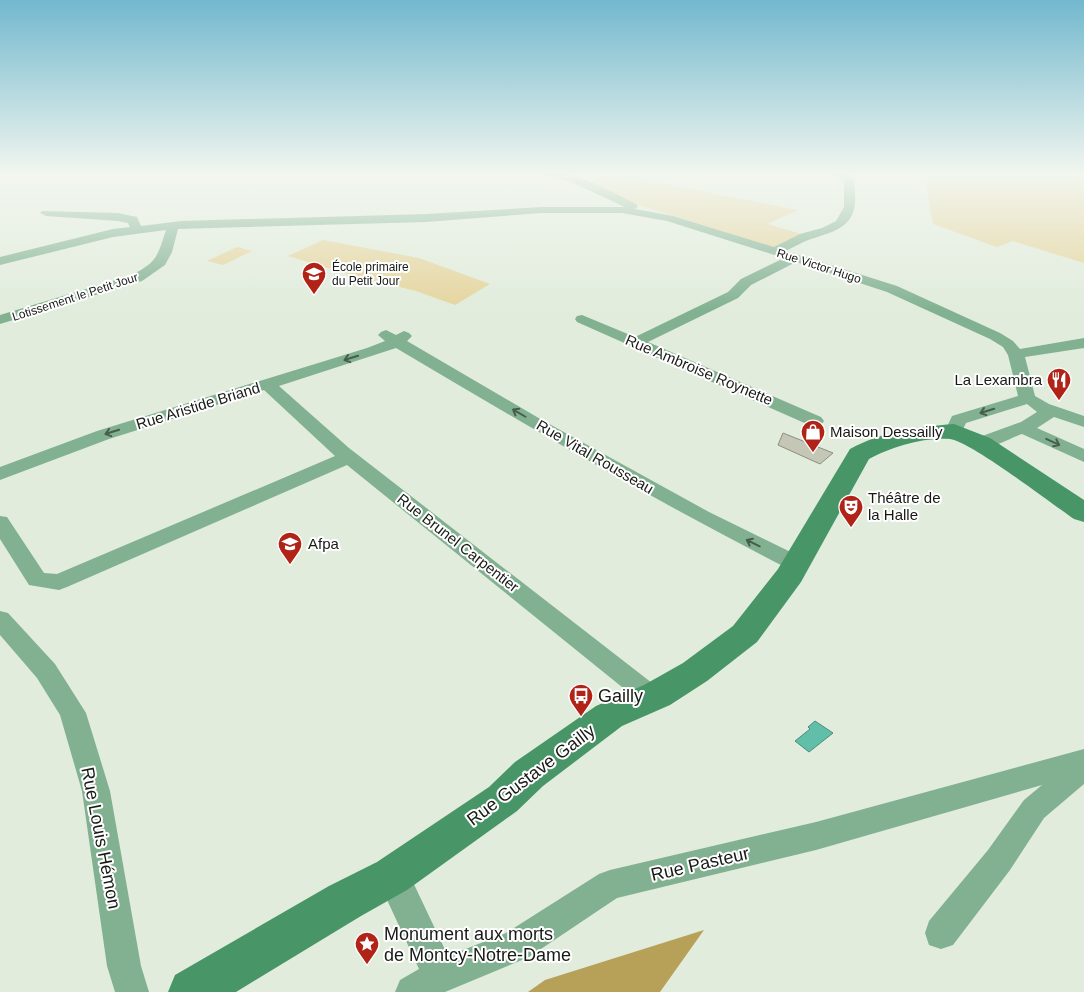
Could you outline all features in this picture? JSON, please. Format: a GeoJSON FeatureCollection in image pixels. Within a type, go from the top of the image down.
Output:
{"type":"FeatureCollection","features":[{"type":"Feature","properties":{"kind":"street"},"geometry":{"type":"LineString","coordinates":[[129,219],[133,220],[137,230]]}},
{"type":"Feature","properties":{"kind":"street","name":"Rue Victor Hugo"},"geometry":{"type":"LineString","coordinates":[[173,226],[385,219]]}},
{"type":"Feature","properties":{"kind":"street","name":"Rue Victor Hugo"},"geometry":{"type":"LineString","coordinates":[[673,219],[892,289],[995,336],[1008,344],[1016,354]]}},
{"type":"Feature","properties":{"kind":"street"},"geometry":{"type":"LineString","coordinates":[[775,251],[804,237],[826,231],[841,223],[843,219]]}},
{"type":"Feature","properties":{"kind":"street"},"geometry":{"type":"LineString","coordinates":[[0,260],[88,239],[173,226]]}},
{"type":"Feature","properties":{"kind":"street","name":"Lotissement le Petit Jour"},"geometry":{"type":"LineString","coordinates":[[0,320],[128,281],[154,270],[163,260],[173,226]]}},
{"type":"Feature","properties":{"kind":"street"},"geometry":{"type":"LineString","coordinates":[[634,343],[733,295],[746,282],[795,258]]}},
{"type":"Feature","properties":{"kind":"street"},"geometry":{"type":"LineString","coordinates":[[148,272],[166,276]]}},
{"type":"Feature","properties":{"kind":"street","name":"Rue Ambroise Roynette"},"geometry":{"type":"LineString","coordinates":[[582,319],[815,421]]}},
{"type":"Feature","properties":{"kind":"street","name":"Rue Aristide Briand"},"geometry":{"type":"LineString","coordinates":[[0,474],[104,435],[267,384],[396,337]]}},
{"type":"Feature","properties":{"kind":"street","name":"Rue Vital Rousseau"},"geometry":{"type":"LineString","coordinates":[[396,337],[702,517],[797,564]]}},
{"type":"Feature","properties":{"kind":"street"},"geometry":{"type":"LineString","coordinates":[[1027,399],[1016,354],[1084,343]]}},
{"type":"Feature","properties":{"kind":"street","name":"Rue Brunel Carpentier"},"geometry":{"type":"LineString","coordinates":[[267,384],[349,457],[652,697]]}},
{"type":"Feature","properties":{"kind":"street"},"geometry":{"type":"LineString","coordinates":[[1084,422],[1044,408],[1035,401],[1027,399],[958,420],[968,436],[1084,513]]}},
{"type":"Feature","properties":{"kind":"street"},"geometry":{"type":"LineString","coordinates":[[968,436],[1023,428],[1047,414],[1044,408]]}},
{"type":"Feature","properties":{"kind":"street"},"geometry":{"type":"LineString","coordinates":[[1023,428],[1084,456]]}},
{"type":"Feature","properties":{"kind":"street","name":"Rue Gustave Gailly"},"geometry":{"type":"LineString","coordinates":[[192,992],[345,901],[392,876],[503,799],[529,774],[609,716],[652,697],[695,672],[745,634],[797,564],[859,454],[878,444],[912,435],[968,436]]}},
{"type":"Feature","properties":{"kind":"street"},"geometry":{"type":"LineString","coordinates":[[0,522],[37,580],[58,582],[349,457]]}},
{"type":"Feature","properties":{"kind":"street","name":"Rue Louis Hémon"},"geometry":{"type":"LineString","coordinates":[[0,619],[46,671],[73,713],[96,790],[127,990]]}},
{"type":"Feature","properties":{"kind":"street","name":"Rue Pasteur"},"geometry":{"type":"LineString","coordinates":[[392,876],[400,889],[426,984],[517,945],[610,885],[816,836],[1084,761]]}},
{"type":"Feature","properties":{"kind":"street"},"geometry":{"type":"LineString","coordinates":[[942,933],[999,860],[1034,809],[1084,767]]}},
{"type":"Feature","properties":{"kind":"shaded area"},"geometry":{"type":"Polygon","coordinates":[[[684,219],[777,219],[767,224],[805,235],[776,248],[684,219]]]}},
{"type":"Feature","properties":{"kind":"shaded area"},"geometry":{"type":"Polygon","coordinates":[[[932,219],[1084,219],[1084,263],[1013,241],[997,247],[933,224],[932,219]]]}},
{"type":"Feature","properties":{"kind":"shaded area"},"geometry":{"type":"Polygon","coordinates":[[[323,240],[419,258],[490,284],[455,305],[416,291],[354,276],[288,256],[323,240]]]}},
{"type":"Feature","properties":{"kind":"shaded area"},"geometry":{"type":"Polygon","coordinates":[[[237,247],[252,251],[223,265],[207,261],[237,247]]]}},
{"type":"Feature","properties":{"kind":"shaded area"},"geometry":{"type":"Polygon","coordinates":[[[704,930],[660,992],[528,992],[545,980],[704,930]]]}},
{"type":"Feature","properties":{"kind":"water"},"geometry":{"type":"Polygon","coordinates":[[[815,721],[833,733],[809,752],[795,741],[810,729],[808,727],[815,721]]]}},
{"type":"Feature","properties":{"kind":"building"},"geometry":{"type":"Polygon","coordinates":[[[783,433],[833,453],[820,464],[778,445],[783,433]]]}},
{"type":"Feature","properties":{"kind":"place","name":"École primaire du Petit Jour"},"geometry":{"type":"Point","coordinates":[314,295]}},
{"type":"Feature","properties":{"kind":"place","name":"La Lexambra"},"geometry":{"type":"Point","coordinates":[1059,401]}},
{"type":"Feature","properties":{"kind":"place","name":"Maison Dessailly"},"geometry":{"type":"Point","coordinates":[813,453]}},
{"type":"Feature","properties":{"kind":"place","name":"Théâtre de la Halle"},"geometry":{"type":"Point","coordinates":[851,528]}},
{"type":"Feature","properties":{"kind":"place","name":"Afpa"},"geometry":{"type":"Point","coordinates":[290,565]}},
{"type":"Feature","properties":{"kind":"place","name":"Gailly"},"geometry":{"type":"Point","coordinates":[581,717]}},
{"type":"Feature","properties":{"kind":"place","name":"Monument aux morts de Montcy-Notre-Dame"},"geometry":{"type":"Point","coordinates":[367,965]}}]}
